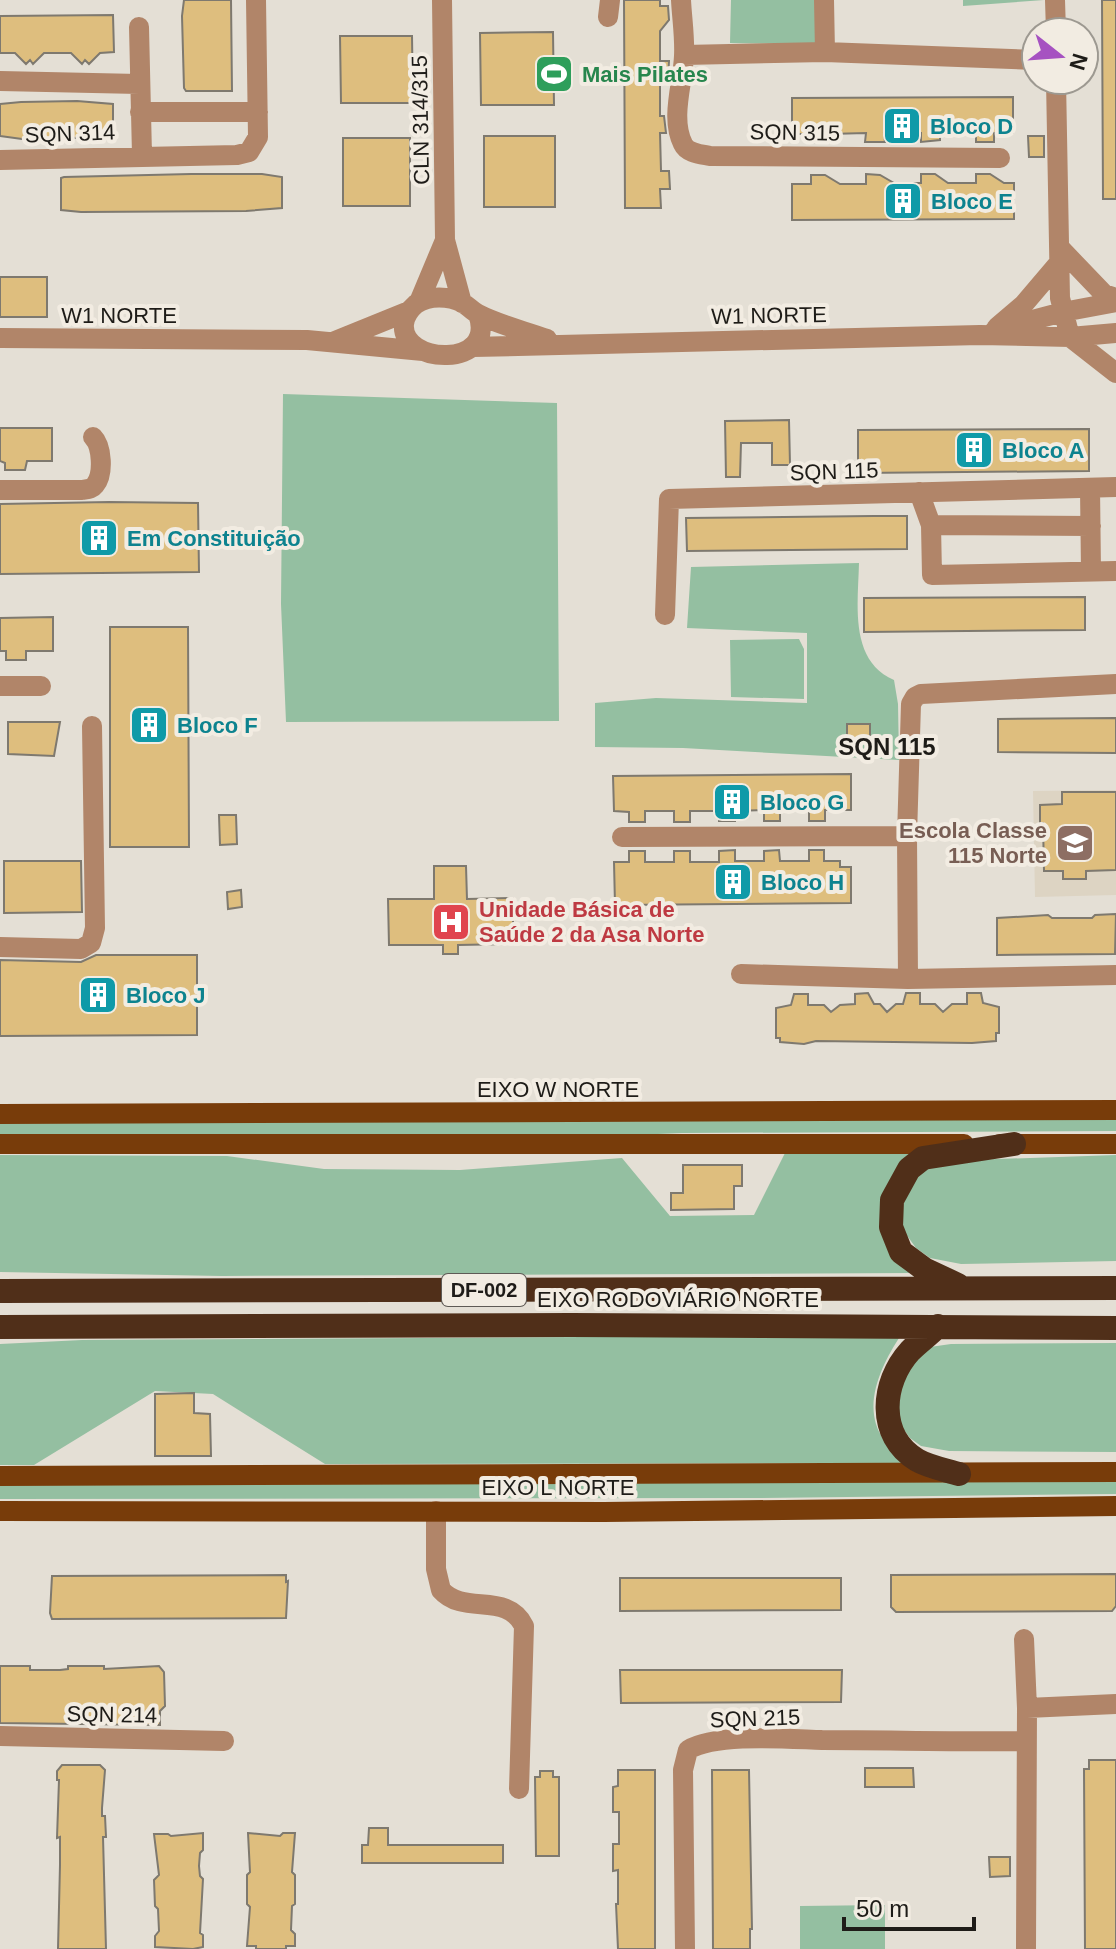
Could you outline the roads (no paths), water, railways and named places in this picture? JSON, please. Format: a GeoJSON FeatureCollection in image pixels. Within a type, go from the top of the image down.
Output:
{"type":"FeatureCollection","features":[{"type":"Feature","properties":{"kind":"highway"},"geometry":{"type":"LineString","coordinates":[[967,1289],[924,1269],[901,1252],[891,1227],[892,1200],[909,1169],[923,1158],[1014,1144]]}},
{"type":"Feature","properties":{"kind":"highway","name":"EIXO RODOVIÁRIO NORTE"},"geometry":{"type":"LineString","coordinates":[[0,1291],[1116,1288]]}},
{"type":"Feature","properties":{"kind":"highway"},"geometry":{"type":"LineString","coordinates":[[938,1326],[909,1353],[890,1382],[887,1407],[890,1428],[902,1449],[919,1461],[959,1474]]}},
{"type":"Feature","properties":{"kind":"highway","name":"EIXO RODOVIÁRIO NORTE"},"geometry":{"type":"LineString","coordinates":[[0,1327],[1116,1328]]}},
{"type":"Feature","properties":{"kind":"main road","name":"EIXO W NORTE"},"geometry":{"type":"LineString","coordinates":[[0,1114],[1116,1110]]}},
{"type":"Feature","properties":{"kind":"main road"},"geometry":{"type":"LineString","coordinates":[[0,1144],[1116,1144]]}},
{"type":"Feature","properties":{"kind":"main road","name":"EIXO L NORTE"},"geometry":{"type":"LineString","coordinates":[[0,1476],[1116,1472]]}},
{"type":"Feature","properties":{"kind":"main road","name":"EIXO L NORTE"},"geometry":{"type":"LineString","coordinates":[[0,1511],[604,1512],[1116,1506]]}},
{"type":"Feature","properties":{"kind":"street","name":"SQN 314"},"geometry":{"type":"LineString","coordinates":[[0,160],[237,155],[249,152],[258,137],[256,0]]}},
{"type":"Feature","properties":{"kind":"street","name":"CLN 314/315"},"geometry":{"type":"LineString","coordinates":[[442,0],[445,240],[470,308]]}},
{"type":"Feature","properties":{"kind":"street","name":"SQN 315"},"geometry":{"type":"LineString","coordinates":[[681,0],[684,55],[679,128],[684,146],[699,154],[1000,158]]}},
{"type":"Feature","properties":{"kind":"street"},"geometry":{"type":"LineString","coordinates":[[824,0],[825,52]]}},
{"type":"Feature","properties":{"kind":"street","name":"SQN 314"},"geometry":{"type":"LineString","coordinates":[[139,27],[142,155]]}},
{"type":"Feature","properties":{"kind":"street"},"geometry":{"type":"LineString","coordinates":[[684,55],[825,52],[1020,59]]}},
{"type":"Feature","properties":{"kind":"street"},"geometry":{"type":"LineString","coordinates":[[0,81],[139,84]]}},
{"type":"Feature","properties":{"kind":"street"},"geometry":{"type":"LineString","coordinates":[[1056,96],[1063,312],[1070,337],[1116,373]]}},
{"type":"Feature","properties":{"kind":"street","name":"SQN 314"},"geometry":{"type":"LineString","coordinates":[[140,112],[258,112]]}},
{"type":"Feature","properties":{"kind":"street","name":"CLN 314/315"},"geometry":{"type":"LineString","coordinates":[[414,306],[445,240]]}},
{"type":"Feature","properties":{"kind":"street"},"geometry":{"type":"LineString","coordinates":[[1059,256],[1104,294],[1116,300]]}},
{"type":"Feature","properties":{"kind":"street"},"geometry":{"type":"LineString","coordinates":[[987,332],[1024,304],[1059,256]]}},
{"type":"Feature","properties":{"kind":"street"},"geometry":{"type":"LineString","coordinates":[[441,297],[470,308],[480,335],[473,347],[463,352],[444,355],[423,351],[404,334],[414,306],[441,297]]}},
{"type":"Feature","properties":{"kind":"street","name":"W1 NORTE"},"geometry":{"type":"LineString","coordinates":[[987,332],[1116,300]]}},
{"type":"Feature","properties":{"kind":"street","name":"W1 NORTE"},"geometry":{"type":"LineString","coordinates":[[335,341],[414,306]]}},
{"type":"Feature","properties":{"kind":"street","name":"W1 NORTE"},"geometry":{"type":"LineString","coordinates":[[470,308],[558,343]]}},
{"type":"Feature","properties":{"kind":"street","name":"W1 NORTE"},"geometry":{"type":"LineString","coordinates":[[473,347],[987,332],[1070,337],[1116,333]]}},
{"type":"Feature","properties":{"kind":"street","name":"W1 NORTE"},"geometry":{"type":"LineString","coordinates":[[0,338],[335,341],[423,351]]}},
{"type":"Feature","properties":{"kind":"street"},"geometry":{"type":"LineString","coordinates":[[0,490],[91,488],[96,484],[100,468],[98,442],[93,437]]}},
{"type":"Feature","properties":{"kind":"street","name":"SQN 115"},"geometry":{"type":"LineString","coordinates":[[665,615],[669,499],[1116,487]]}},
{"type":"Feature","properties":{"kind":"street"},"geometry":{"type":"LineString","coordinates":[[1090,488],[1091,571]]}},
{"type":"Feature","properties":{"kind":"street"},"geometry":{"type":"LineString","coordinates":[[919,492],[931,525],[932,575],[1116,571]]}},
{"type":"Feature","properties":{"kind":"street"},"geometry":{"type":"LineString","coordinates":[[931,525],[1091,526]]}},
{"type":"Feature","properties":{"kind":"street"},"geometry":{"type":"LineString","coordinates":[[908,979],[907,836],[911,704],[915,697],[921,694],[1116,684]]}},
{"type":"Feature","properties":{"kind":"street"},"geometry":{"type":"LineString","coordinates":[[0,686],[41,686]]}},
{"type":"Feature","properties":{"kind":"street"},"geometry":{"type":"LineString","coordinates":[[0,947],[81,949],[91,943],[95,928],[92,726]]}},
{"type":"Feature","properties":{"kind":"street"},"geometry":{"type":"LineString","coordinates":[[622,837],[907,836]]}},
{"type":"Feature","properties":{"kind":"street"},"geometry":{"type":"LineString","coordinates":[[741,974],[908,979],[1116,975]]}},
{"type":"Feature","properties":{"kind":"street"},"geometry":{"type":"LineString","coordinates":[[436,1511],[436,1569],[441,1590],[458,1602],[506,1607],[520,1617],[524,1626],[519,1789]]}},
{"type":"Feature","properties":{"kind":"street"},"geometry":{"type":"LineString","coordinates":[[1024,1639],[1027,1708],[1026,1949]]}},
{"type":"Feature","properties":{"kind":"street"},"geometry":{"type":"LineString","coordinates":[[1027,1708],[1116,1704]]}},
{"type":"Feature","properties":{"kind":"street","name":"SQN 214"},"geometry":{"type":"LineString","coordinates":[[0,1736],[224,1741]]}},
{"type":"Feature","properties":{"kind":"street","name":"SQN 215"},"geometry":{"type":"LineString","coordinates":[[685,1949],[683,1770],[688,1750],[698,1744],[716,1741],[773,1739],[1026,1741]]}},
{"type":"Feature","properties":{"kind":"place","name":"Mais Pilates"},"geometry":{"type":"Point","coordinates":[554,74]}},
{"type":"Feature","properties":{"kind":"place","name":"Bloco D"},"geometry":{"type":"Point","coordinates":[902,126]}},
{"type":"Feature","properties":{"kind":"place","name":"Bloco E"},"geometry":{"type":"Point","coordinates":[903,201]}},
{"type":"Feature","properties":{"kind":"place","name":"Bloco A"},"geometry":{"type":"Point","coordinates":[974,450]}},
{"type":"Feature","properties":{"kind":"place","name":"Em Constituição"},"geometry":{"type":"Point","coordinates":[99,538]}},
{"type":"Feature","properties":{"kind":"place","name":"Bloco F"},"geometry":{"type":"Point","coordinates":[149,725]}},
{"type":"Feature","properties":{"kind":"place","name":"Bloco G"},"geometry":{"type":"Point","coordinates":[732,802]}},
{"type":"Feature","properties":{"kind":"place","name":"Escola Classe 115 Norte"},"geometry":{"type":"Point","coordinates":[1075,843]}},
{"type":"Feature","properties":{"kind":"place","name":"Bloco H"},"geometry":{"type":"Point","coordinates":[733,882]}},
{"type":"Feature","properties":{"kind":"place","name":"Unidade Básica de Saúde 2 da Asa Norte"},"geometry":{"type":"Point","coordinates":[451,922]}},
{"type":"Feature","properties":{"kind":"place","name":"Bloco J"},"geometry":{"type":"Point","coordinates":[98,995]}},
{"type":"Feature","properties":{"kind":"district","name":"SQN 115"},"geometry":{"type":"Point","coordinates":[887,747]}}]}
